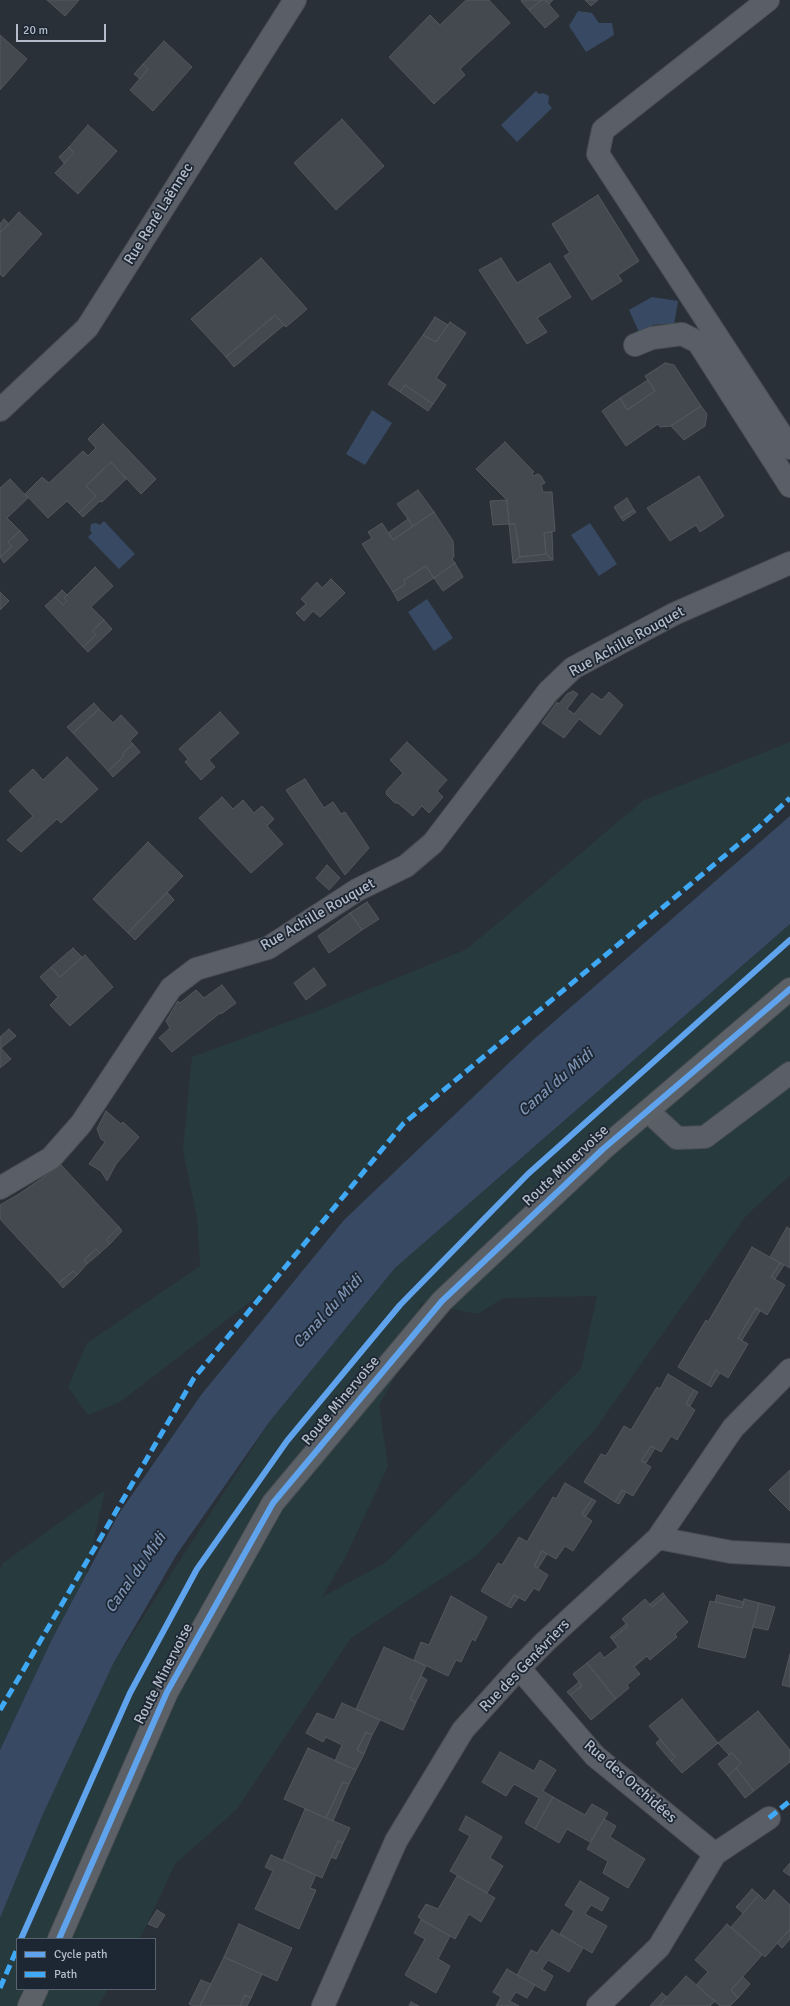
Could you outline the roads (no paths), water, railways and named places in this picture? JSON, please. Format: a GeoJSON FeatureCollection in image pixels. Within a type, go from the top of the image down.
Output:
{"type":"FeatureCollection","features":[{"type":"Feature","properties":{"kind":"main road","name":"Route Minervoise"},"geometry":{"type":"LineString","coordinates":[[59,1938],[167,1692],[273,1503],[442,1301],[603,1149],[790,989]]}},
{"type":"Feature","properties":{"kind":"main road"},"geometry":{"type":"LineString","coordinates":[[29,2006],[37,1990]]}},
{"type":"Feature","properties":{"kind":"street","name":"Rue René Laënnec"},"geometry":{"type":"LineString","coordinates":[[0,410],[87,328],[295,0]]}},
{"type":"Feature","properties":{"kind":"street"},"geometry":{"type":"LineString","coordinates":[[768,0],[603,130],[598,154],[790,448]]}},
{"type":"Feature","properties":{"kind":"street"},"geometry":{"type":"LineString","coordinates":[[634,346],[652,338],[682,334],[698,342],[790,486]]}},
{"type":"Feature","properties":{"kind":"street","name":"Rue Achille Rouquet"},"geometry":{"type":"LineString","coordinates":[[0,1188],[51,1158],[82,1124],[171,988],[196,969],[268,948],[357,890],[406,866],[433,843],[548,692],[573,668],[669,616],[790,563]]}},
{"type":"Feature","properties":{"kind":"street"},"geometry":{"type":"LineString","coordinates":[[648,1111],[677,1138],[705,1138],[790,1073]]}},
{"type":"Feature","properties":{"kind":"street","name":"Rue des Genévriers"},"geometry":{"type":"LineString","coordinates":[[323,2006],[396,1841],[463,1730],[519,1668],[658,1538],[733,1428],[790,1370]]}},
{"type":"Feature","properties":{"kind":"street"},"geometry":{"type":"LineString","coordinates":[[658,1538],[731,1552],[790,1555]]}},
{"type":"Feature","properties":{"kind":"street","name":"Rue des Orchidées"},"geometry":{"type":"LineString","coordinates":[[519,1668],[595,1756],[715,1854]]}},
{"type":"Feature","properties":{"kind":"street"},"geometry":{"type":"LineString","coordinates":[[598,2006],[659,1946],[715,1854],[769,1818]]}},
{"type":"Feature","properties":{"kind":"water"},"geometry":{"type":"Polygon","coordinates":[[[578,11],[592,13],[599,23],[612,23],[614,35],[586,52],[569,26],[578,11]]]}},
{"type":"Feature","properties":{"kind":"water"},"geometry":{"type":"Polygon","coordinates":[[[536,91],[539,94],[543,93],[549,96],[548,103],[552,108],[517,142],[501,125],[536,91]]]}},
{"type":"Feature","properties":{"kind":"water"},"geometry":{"type":"Polygon","coordinates":[[[652,297],[678,301],[674,325],[653,325],[639,332],[629,310],[652,297]]]}},
{"type":"Feature","properties":{"kind":"water"},"geometry":{"type":"Polygon","coordinates":[[[372,410],[392,423],[365,465],[346,454],[372,410]]]}},
{"type":"Feature","properties":{"kind":"water"},"geometry":{"type":"Polygon","coordinates":[[[104,521],[135,554],[119,569],[88,537],[92,533],[90,530],[91,524],[96,523],[100,525],[104,521]]]}},
{"type":"Feature","properties":{"kind":"water"},"geometry":{"type":"Polygon","coordinates":[[[590,523],[617,564],[599,576],[571,535],[590,523]]]}},
{"type":"Feature","properties":{"kind":"water"},"geometry":{"type":"Polygon","coordinates":[[[427,599],[453,638],[434,651],[408,612],[427,599]]]}},
{"type":"Feature","properties":{"kind":"water","name":"Canal du Midi"},"geometry":{"type":"Polygon","coordinates":[[[790,816],[790,924],[395,1268],[270,1421],[177,1554],[113,1664],[43,1814],[0,1918],[0,1750],[52,1639],[118,1515],[201,1395],[344,1220],[533,1040],[790,816]]]}}]}
